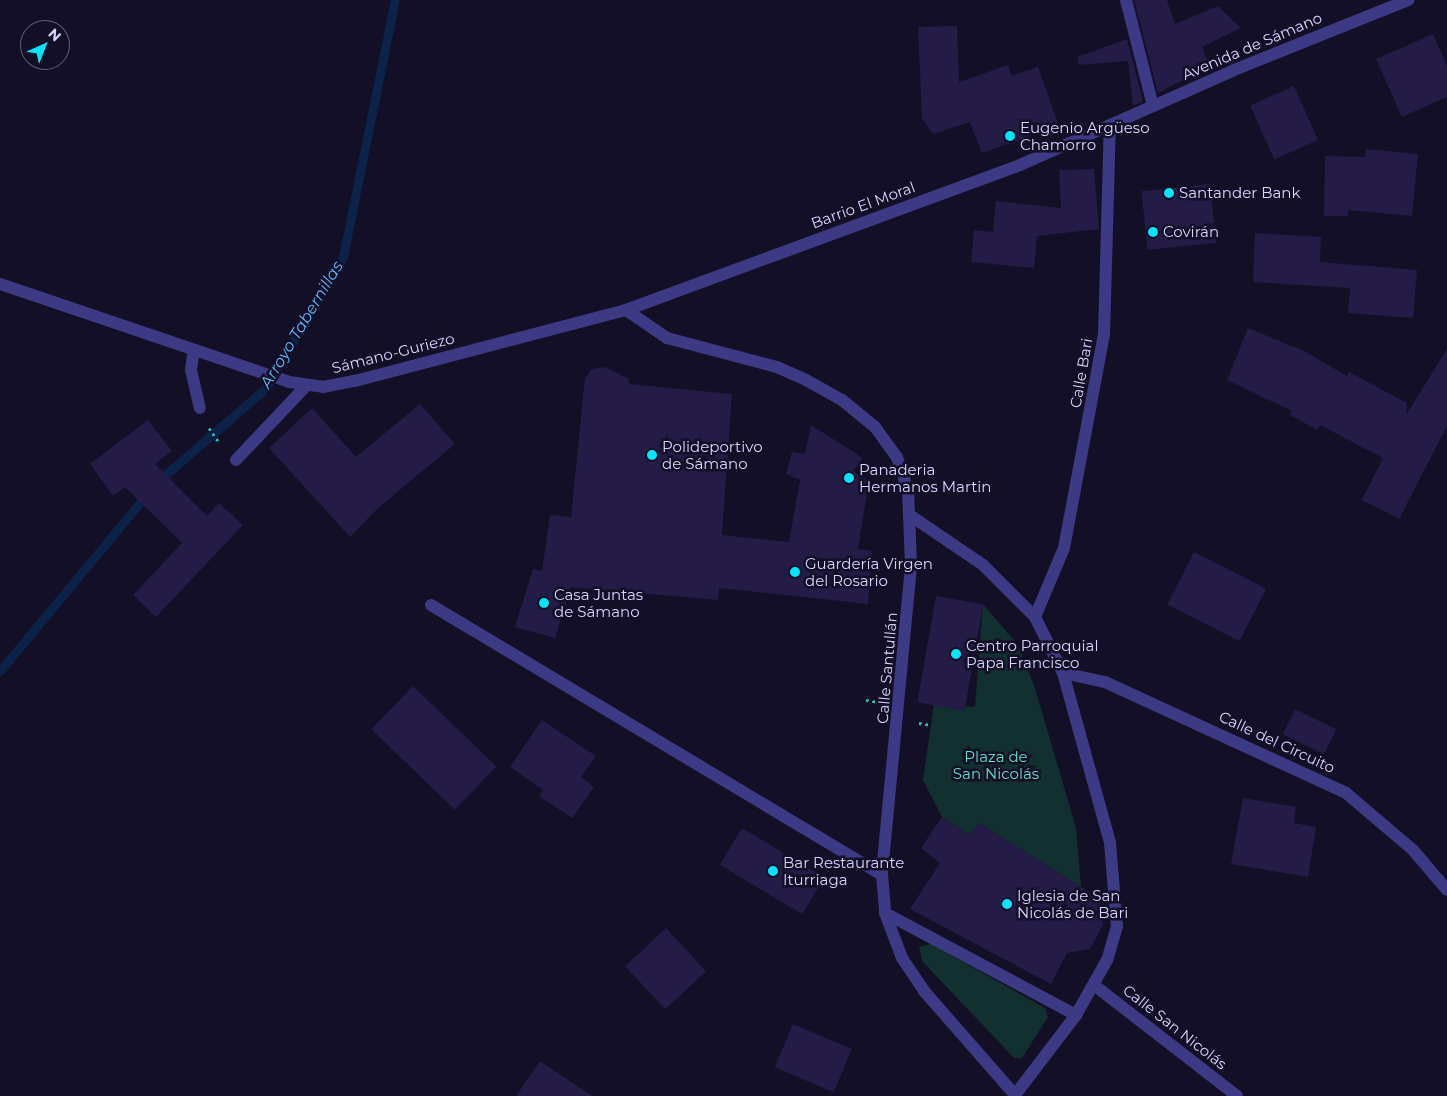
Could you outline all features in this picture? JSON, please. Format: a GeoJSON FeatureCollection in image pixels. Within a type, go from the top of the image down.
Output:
{"type":"FeatureCollection","features":[{"type":"Feature","properties":{"kind":"street"},"geometry":{"type":"LineString","coordinates":[[1126,0],[1153,106]]}},
{"type":"Feature","properties":{"kind":"street","name":"Avenida de Sámano"},"geometry":{"type":"LineString","coordinates":[[1110,125],[1408,0]]}},
{"type":"Feature","properties":{"kind":"street","name":"Barrio El Moral"},"geometry":{"type":"LineString","coordinates":[[626,310],[1020,165],[1110,125]]}},
{"type":"Feature","properties":{"kind":"street","name":"Calle Bari"},"geometry":{"type":"LineString","coordinates":[[1035,617],[1064,548],[1104,335],[1110,125]]}},
{"type":"Feature","properties":{"kind":"street","name":"Sámano-Guriezo"},"geometry":{"type":"LineString","coordinates":[[0,284],[289,382],[306,386],[354,381],[626,310]]}},
{"type":"Feature","properties":{"kind":"street","name":"Calle Santullán"},"geometry":{"type":"LineString","coordinates":[[626,310],[667,338],[777,367],[842,400],[875,428],[897,457],[911,516],[907,648],[882,875],[886,913],[902,958],[924,991],[1015,1096]]}},
{"type":"Feature","properties":{"kind":"street"},"geometry":{"type":"LineString","coordinates":[[194,350],[191,370],[200,408]]}},
{"type":"Feature","properties":{"kind":"street"},"geometry":{"type":"LineString","coordinates":[[236,460],[306,386]]}},
{"type":"Feature","properties":{"kind":"street"},"geometry":{"type":"LineString","coordinates":[[911,516],[983,565],[1035,617],[1063,673],[1110,844],[1116,891],[1117,926],[1094,985],[1076,1014],[1015,1096]]}},
{"type":"Feature","properties":{"kind":"street"},"geometry":{"type":"LineString","coordinates":[[431,605],[882,875]]}},
{"type":"Feature","properties":{"kind":"street","name":"Calle del Circuito"},"geometry":{"type":"LineString","coordinates":[[1063,673],[1105,682],[1346,793],[1413,850],[1447,890]]}},
{"type":"Feature","properties":{"kind":"street"},"geometry":{"type":"LineString","coordinates":[[886,913],[1076,1014]]}},
{"type":"Feature","properties":{"kind":"street","name":"Calle San Nicolás"},"geometry":{"type":"LineString","coordinates":[[1094,985],[1237,1096]]}},
{"type":"Feature","properties":{"kind":"path"},"geometry":{"type":"LineString","coordinates":[[204,421],[221,445]]}},
{"type":"Feature","properties":{"kind":"path"},"geometry":{"type":"LineString","coordinates":[[866,700],[879,702]]}},
{"type":"Feature","properties":{"kind":"green space","name":"Plaza de San Nicolás"},"geometry":{"type":"Polygon","coordinates":[[[983,604],[1018,645],[1035,688],[1076,828],[1081,887],[979,823],[970,835],[942,817],[923,780],[934,704],[975,707],[983,604]]]}},
{"type":"Feature","properties":{"kind":"green space"},"geometry":{"type":"Polygon","coordinates":[[[931,944],[1045,1008],[1048,1017],[1022,1058],[1014,1058],[922,961],[919,947],[931,944]]]}},
{"type":"Feature","properties":{"kind":"building"},"geometry":{"type":"Polygon","coordinates":[[[1134,0],[1167,0],[1175,24],[1218,6],[1241,28],[1202,47],[1210,66],[1158,93],[1134,0]]]}},
{"type":"Feature","properties":{"kind":"building"},"geometry":{"type":"Polygon","coordinates":[[[957,26],[959,82],[1008,65],[1012,76],[1038,67],[1059,126],[982,153],[970,122],[933,134],[922,118],[918,27],[957,26]]]}},
{"type":"Feature","properties":{"kind":"building"},"geometry":{"type":"Polygon","coordinates":[[[1433,34],[1447,66],[1447,97],[1402,117],[1376,59],[1433,34]]]}},
{"type":"Feature","properties":{"kind":"building"},"geometry":{"type":"Polygon","coordinates":[[[1127,39],[1143,101],[1133,106],[1128,61],[1079,65],[1077,57],[1127,39]]]}},
{"type":"Feature","properties":{"kind":"building"},"geometry":{"type":"Polygon","coordinates":[[[1294,86],[1318,140],[1274,159],[1250,106],[1294,86]]]}},
{"type":"Feature","properties":{"kind":"building"},"geometry":{"type":"Polygon","coordinates":[[[1366,149],[1418,154],[1412,216],[1348,210],[1348,216],[1324,216],[1325,156],[1365,157],[1366,149]]]}},
{"type":"Feature","properties":{"kind":"building"},"geometry":{"type":"Polygon","coordinates":[[[1094,169],[1099,229],[1037,236],[1034,268],[971,262],[974,230],[993,232],[996,201],[1061,208],[1059,170],[1094,169]]]}},
{"type":"Feature","properties":{"kind":"building"},"geometry":{"type":"Polygon","coordinates":[[[1210,184],[1216,243],[1148,250],[1141,191],[1210,184]]]}},
{"type":"Feature","properties":{"kind":"building"},"geometry":{"type":"Polygon","coordinates":[[[1255,233],[1321,237],[1320,262],[1417,270],[1413,318],[1348,313],[1350,288],[1253,282],[1255,233]]]}},
{"type":"Feature","properties":{"kind":"building"},"geometry":{"type":"Polygon","coordinates":[[[1248,328],[1304,351],[1347,376],[1349,372],[1407,403],[1406,415],[1447,349],[1447,426],[1399,519],[1362,500],[1383,458],[1320,425],[1317,430],[1290,415],[1292,411],[1227,380],[1248,328]]]}},
{"type":"Feature","properties":{"kind":"building","name":"Polideportivo de Sámano"},"geometry":{"type":"Polygon","coordinates":[[[605,367],[629,379],[629,384],[732,394],[722,535],[789,542],[800,480],[786,474],[792,452],[805,454],[811,425],[863,458],[853,471],[869,480],[858,549],[872,551],[868,604],[719,588],[718,600],[571,587],[555,638],[515,627],[533,569],[542,571],[550,515],[571,517],[585,378],[592,369],[605,367]]]}},
{"type":"Feature","properties":{"kind":"building"},"geometry":{"type":"Polygon","coordinates":[[[420,404],[455,444],[378,508],[350,537],[269,448],[312,408],[356,457],[420,404]]]}},
{"type":"Feature","properties":{"kind":"building"},"geometry":{"type":"Polygon","coordinates":[[[148,420],[172,451],[155,464],[207,516],[219,503],[243,525],[156,617],[133,595],[182,543],[125,487],[113,496],[90,464],[148,420]]]}},
{"type":"Feature","properties":{"kind":"building"},"geometry":{"type":"Polygon","coordinates":[[[1194,552],[1266,589],[1239,641],[1167,605],[1194,552]]]}},
{"type":"Feature","properties":{"kind":"building","name":"Centro Parroquial Papa Francisco"},"geometry":{"type":"Polygon","coordinates":[[[936,596],[983,604],[965,711],[917,702],[936,596]]]}},
{"type":"Feature","properties":{"kind":"building"},"geometry":{"type":"Polygon","coordinates":[[[413,686],[496,767],[455,810],[371,729],[413,686]]]}},
{"type":"Feature","properties":{"kind":"building"},"geometry":{"type":"Polygon","coordinates":[[[1295,709],[1336,729],[1324,754],[1283,734],[1295,709]]]}},
{"type":"Feature","properties":{"kind":"building"},"geometry":{"type":"Polygon","coordinates":[[[542,720],[596,756],[581,777],[594,787],[572,818],[539,796],[543,790],[510,767],[542,720]]]}},
{"type":"Feature","properties":{"kind":"building"},"geometry":{"type":"Polygon","coordinates":[[[1243,798],[1296,807],[1294,823],[1316,827],[1308,877],[1231,864],[1243,798]]]}},
{"type":"Feature","properties":{"kind":"building","name":"Iglesia de San Nicolás de Bari"},"geometry":{"type":"Polygon","coordinates":[[[942,817],[970,835],[979,823],[1100,899],[1103,925],[1090,949],[1067,953],[1051,984],[910,909],[940,863],[921,848],[942,817]]]}},
{"type":"Feature","properties":{"kind":"building","name":"Bar Restaurante Iturriaga"},"geometry":{"type":"Polygon","coordinates":[[[742,828],[824,877],[802,914],[720,865],[742,828]]]}},
{"type":"Feature","properties":{"kind":"building"},"geometry":{"type":"Polygon","coordinates":[[[666,928],[706,971],[665,1009],[625,966],[666,928]]]}},
{"type":"Feature","properties":{"kind":"building"},"geometry":{"type":"Polygon","coordinates":[[[793,1024],[852,1049],[834,1092],[775,1067],[793,1024]]]}},
{"type":"Feature","properties":{"kind":"building"},"geometry":{"type":"Polygon","coordinates":[[[540,1061],[592,1096],[516,1096],[540,1061]]]}},
{"type":"Feature","properties":{"kind":"waterway","name":"Arroyo Tabernillas"},"geometry":{"type":"LineString","coordinates":[[157,482],[266,388],[343,257],[395,0]]}},
{"type":"Feature","properties":{"kind":"waterway","name":"Arroyo Tabernillas"},"geometry":{"type":"LineString","coordinates":[[0,671],[147,494]]}},
{"type":"Feature","properties":{"kind":"place","name":"Eugenio Argüeso Chamorro"},"geometry":{"type":"Point","coordinates":[1010,136]}},
{"type":"Feature","properties":{"kind":"place","name":"Santander Bank"},"geometry":{"type":"Point","coordinates":[1169,193]}},
{"type":"Feature","properties":{"kind":"place","name":"Covirán"},"geometry":{"type":"Point","coordinates":[1153,232]}},
{"type":"Feature","properties":{"kind":"place","name":"Polideportivo de Sámano"},"geometry":{"type":"Point","coordinates":[652,455]}},
{"type":"Feature","properties":{"kind":"place","name":"Panaderia Hermanos Martin"},"geometry":{"type":"Point","coordinates":[849,478]}},
{"type":"Feature","properties":{"kind":"place","name":"Guardería Virgen del Rosario"},"geometry":{"type":"Point","coordinates":[795,572]}},
{"type":"Feature","properties":{"kind":"place","name":"Casa Juntas de Sámano"},"geometry":{"type":"Point","coordinates":[544,603]}},
{"type":"Feature","properties":{"kind":"place","name":"Centro Parroquial Papa Francisco"},"geometry":{"type":"Point","coordinates":[956,654]}},
{"type":"Feature","properties":{"kind":"place","name":"Bar Restaurante Iturriaga"},"geometry":{"type":"Point","coordinates":[773,871]}},
{"type":"Feature","properties":{"kind":"place","name":"Iglesia de San Nicolás de Bari"},"geometry":{"type":"Point","coordinates":[1007,904]}}]}
